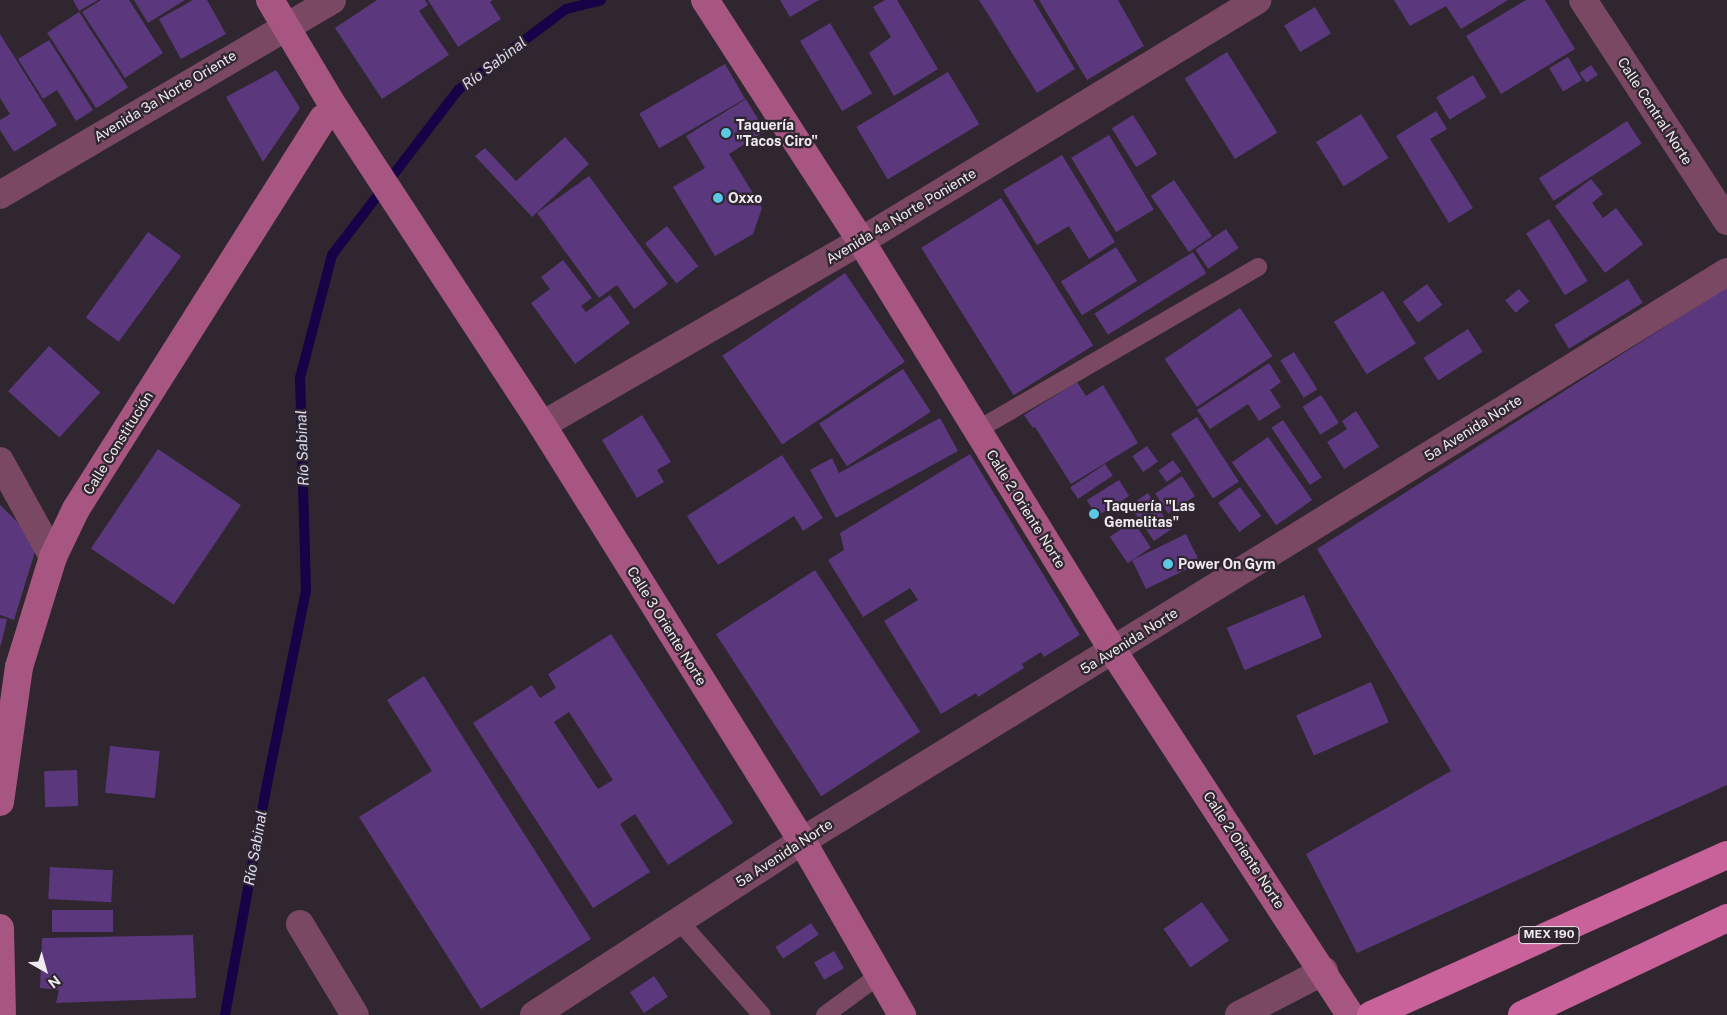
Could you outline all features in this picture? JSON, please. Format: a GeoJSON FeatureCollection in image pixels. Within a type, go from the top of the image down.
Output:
{"type":"FeatureCollection","features":[{"type":"Feature","properties":{"kind":"main road"},"geometry":{"type":"LineString","coordinates":[[270,0],[286,25]]}},
{"type":"Feature","properties":{"kind":"main road","name":"Calle 2 Oriente Norte"},"geometry":{"type":"LineString","coordinates":[[705,0],[861,241],[1113,650],[1324,971],[1350,1015]]}},
{"type":"Feature","properties":{"kind":"main road","name":"Calle 3 Oriente Norte"},"geometry":{"type":"LineString","coordinates":[[286,25],[349,127],[542,425],[802,841],[902,1015]]}},
{"type":"Feature","properties":{"kind":"main road","name":"Calle Constitución"},"geometry":{"type":"LineString","coordinates":[[0,802],[19,667],[53,557],[76,509],[323,119]]}},
{"type":"Feature","properties":{"kind":"main road","name":"MEX 190"},"geometry":{"type":"LineString","coordinates":[[1371,1015],[1727,855]]}},
{"type":"Feature","properties":{"kind":"main road"},"geometry":{"type":"LineString","coordinates":[[1522,1015],[1727,918]]}},
{"type":"Feature","properties":{"kind":"main road"},"geometry":{"type":"LineString","coordinates":[[1,931],[2,1015]]}},
{"type":"Feature","properties":{"kind":"street","name":"Avenida 3a Norte Oriente"},"geometry":{"type":"LineString","coordinates":[[0,194],[286,25],[332,0]]}},
{"type":"Feature","properties":{"kind":"street","name":"Avenida 4a Norte Poniente"},"geometry":{"type":"LineString","coordinates":[[542,425],[861,241],[1256,0]]}},
{"type":"Feature","properties":{"kind":"street","name":"Calle Central Norte"},"geometry":{"type":"LineString","coordinates":[[1583,0],[1727,221]]}},
{"type":"Feature","properties":{"kind":"street","name":"5a Avenida Norte"},"geometry":{"type":"LineString","coordinates":[[534,1015],[802,841],[1727,272]]}},
{"type":"Feature","properties":{"kind":"street"},"geometry":{"type":"LineString","coordinates":[[0,461],[53,557]]}},
{"type":"Feature","properties":{"kind":"street"},"geometry":{"type":"LineString","coordinates":[[300,924],[355,1015]]}},
{"type":"Feature","properties":{"kind":"street"},"geometry":{"type":"LineString","coordinates":[[1239,1015],[1324,971]]}},
{"type":"Feature","properties":{"kind":"lane"},"geometry":{"type":"LineString","coordinates":[[977,430],[1258,267]]}},
{"type":"Feature","properties":{"kind":"lane"},"geometry":{"type":"LineString","coordinates":[[679,921],[762,1015]]}},
{"type":"Feature","properties":{"kind":"lane"},"geometry":{"type":"LineString","coordinates":[[825,1015],[878,976]]}},
{"type":"Feature","properties":{"kind":"building"},"geometry":{"type":"Polygon","coordinates":[[[73,0],[98,0],[79,11],[73,0]]]}},
{"type":"Feature","properties":{"kind":"building"},"geometry":{"type":"Polygon","coordinates":[[[101,0],[129,0],[163,53],[125,78],[82,12],[101,0]]]}},
{"type":"Feature","properties":{"kind":"building"},"geometry":{"type":"Polygon","coordinates":[[[134,0],[185,0],[148,23],[134,0]]]}},
{"type":"Feature","properties":{"kind":"building"},"geometry":{"type":"Polygon","coordinates":[[[193,0],[207,0],[226,34],[181,59],[159,19],[193,0]]]}},
{"type":"Feature","properties":{"kind":"building"},"geometry":{"type":"Polygon","coordinates":[[[377,0],[425,0],[428,5],[419,11],[449,55],[382,99],[335,28],[377,0]]]}},
{"type":"Feature","properties":{"kind":"building"},"geometry":{"type":"Polygon","coordinates":[[[428,0],[493,0],[490,2],[501,19],[458,47],[428,0]]]}},
{"type":"Feature","properties":{"kind":"building"},"geometry":{"type":"Polygon","coordinates":[[[780,0],[819,0],[790,17],[780,0]]]}},
{"type":"Feature","properties":{"kind":"building"},"geometry":{"type":"Polygon","coordinates":[[[885,0],[897,0],[938,69],[894,96],[869,53],[891,37],[873,7],[885,0]]]}},
{"type":"Feature","properties":{"kind":"building"},"geometry":{"type":"Polygon","coordinates":[[[979,0],[1033,0],[1075,69],[1037,93],[979,0]]]}},
{"type":"Feature","properties":{"kind":"building"},"geometry":{"type":"Polygon","coordinates":[[[1039,0],[1118,0],[1144,46],[1087,80],[1039,0]]]}},
{"type":"Feature","properties":{"kind":"building"},"geometry":{"type":"Polygon","coordinates":[[[1394,0],[1508,0],[1461,29],[1446,6],[1410,26],[1394,0]]]}},
{"type":"Feature","properties":{"kind":"building"},"geometry":{"type":"Polygon","coordinates":[[[1526,0],[1545,0],[1575,49],[1501,94],[1466,36],[1526,0]]]}},
{"type":"Feature","properties":{"kind":"building"},"geometry":{"type":"Polygon","coordinates":[[[1315,7],[1331,34],[1300,52],[1284,26],[1315,7]]]}},
{"type":"Feature","properties":{"kind":"building"},"geometry":{"type":"Polygon","coordinates":[[[79,12],[128,87],[96,108],[47,33],[79,12]]]}},
{"type":"Feature","properties":{"kind":"building"},"geometry":{"type":"Polygon","coordinates":[[[830,23],[872,93],[842,111],[800,41],[830,23]]]}},
{"type":"Feature","properties":{"kind":"building"},"geometry":{"type":"Polygon","coordinates":[[[0,34],[57,125],[14,152],[0,130],[0,120],[10,114],[0,98],[0,34]]]}},
{"type":"Feature","properties":{"kind":"building"},"geometry":{"type":"Polygon","coordinates":[[[49,40],[93,110],[76,121],[57,90],[43,99],[18,59],[49,40]]]}},
{"type":"Feature","properties":{"kind":"building"},"geometry":{"type":"Polygon","coordinates":[[[1227,52],[1277,133],[1235,159],[1185,78],[1227,52]]]}},
{"type":"Feature","properties":{"kind":"building"},"geometry":{"type":"Polygon","coordinates":[[[1568,57],[1582,80],[1563,91],[1549,68],[1568,57]]]}},
{"type":"Feature","properties":{"kind":"building"},"geometry":{"type":"Polygon","coordinates":[[[725,64],[745,99],[659,148],[639,114],[725,64]]]}},
{"type":"Feature","properties":{"kind":"building"},"geometry":{"type":"Polygon","coordinates":[[[1591,65],[1598,75],[1586,83],[1580,73],[1591,65]]]}},
{"type":"Feature","properties":{"kind":"building"},"geometry":{"type":"Polygon","coordinates":[[[276,70],[300,108],[263,162],[226,97],[276,70]]]}},
{"type":"Feature","properties":{"kind":"building"},"geometry":{"type":"Polygon","coordinates":[[[948,72],[979,124],[888,179],[856,127],[948,72]]]}},
{"type":"Feature","properties":{"kind":"building"},"geometry":{"type":"Polygon","coordinates":[[[1473,75],[1486,97],[1450,119],[1436,97],[1473,75]]]}},
{"type":"Feature","properties":{"kind":"building","name":"Oxxo"},"geometry":{"type":"Polygon","coordinates":[[[746,99],[765,131],[729,154],[762,208],[753,234],[715,256],[673,187],[705,168],[686,136],[746,99]]]}},
{"type":"Feature","properties":{"kind":"building"},"geometry":{"type":"Polygon","coordinates":[[[1436,111],[1447,129],[1430,139],[1473,208],[1449,223],[1396,136],[1436,111]]]}},
{"type":"Feature","properties":{"kind":"building"},"geometry":{"type":"Polygon","coordinates":[[[1361,114],[1389,158],[1344,186],[1316,142],[1361,114]]]}},
{"type":"Feature","properties":{"kind":"building"},"geometry":{"type":"Polygon","coordinates":[[[1133,115],[1157,154],[1136,167],[1112,128],[1133,115]]]}},
{"type":"Feature","properties":{"kind":"building"},"geometry":{"type":"Polygon","coordinates":[[[1627,121],[1642,144],[1554,201],[1539,178],[1627,121]]]}},
{"type":"Feature","properties":{"kind":"building"},"geometry":{"type":"Polygon","coordinates":[[[1109,135],[1154,210],[1116,232],[1071,158],[1109,135]]]}},
{"type":"Feature","properties":{"kind":"building"},"geometry":{"type":"Polygon","coordinates":[[[565,137],[589,164],[532,217],[475,156],[485,148],[516,181],[565,137]]]}},
{"type":"Feature","properties":{"kind":"building"},"geometry":{"type":"Polygon","coordinates":[[[1062,155],[1115,242],[1089,259],[1069,226],[1037,245],[1003,190],[1062,155]]]}},
{"type":"Feature","properties":{"kind":"building"},"geometry":{"type":"Polygon","coordinates":[[[589,176],[668,284],[634,309],[617,285],[599,298],[537,213],[589,176]]]}},
{"type":"Feature","properties":{"kind":"building"},"geometry":{"type":"Polygon","coordinates":[[[1591,179],[1603,194],[1592,203],[1603,218],[1616,208],[1643,244],[1605,273],[1555,206],[1591,179]]]}},
{"type":"Feature","properties":{"kind":"building"},"geometry":{"type":"Polygon","coordinates":[[[1174,180],[1212,236],[1189,252],[1151,196],[1174,180]]]}},
{"type":"Feature","properties":{"kind":"building"},"geometry":{"type":"Polygon","coordinates":[[[1001,198],[1093,346],[1013,395],[921,248],[1001,198]]]}},
{"type":"Feature","properties":{"kind":"building"},"geometry":{"type":"Polygon","coordinates":[[[1549,219],[1588,281],[1565,295],[1526,233],[1549,219]]]}},
{"type":"Feature","properties":{"kind":"building"},"geometry":{"type":"Polygon","coordinates":[[[667,226],[698,266],[676,283],[645,243],[667,226]]]}},
{"type":"Feature","properties":{"kind":"building"},"geometry":{"type":"Polygon","coordinates":[[[1226,229],[1239,248],[1208,269],[1195,250],[1226,229]]]}},
{"type":"Feature","properties":{"kind":"building"},"geometry":{"type":"Polygon","coordinates":[[[148,232],[181,256],[119,342],[86,318],[148,232]]]}},
{"type":"Feature","properties":{"kind":"building"},"geometry":{"type":"Polygon","coordinates":[[[1116,247],[1137,281],[1082,315],[1061,281],[1116,247]]]}},
{"type":"Feature","properties":{"kind":"building"},"geometry":{"type":"Polygon","coordinates":[[[1193,252],[1206,273],[1108,335],[1095,313],[1193,252]]]}},
{"type":"Feature","properties":{"kind":"building"},"geometry":{"type":"Polygon","coordinates":[[[563,260],[592,298],[581,306],[586,312],[610,295],[630,323],[575,364],[531,303],[550,289],[541,277],[563,260]]]}},
{"type":"Feature","properties":{"kind":"building"},"geometry":{"type":"Polygon","coordinates":[[[845,273],[905,362],[782,444],[722,356],[845,273]]]}},
{"type":"Feature","properties":{"kind":"building"},"geometry":{"type":"Polygon","coordinates":[[[1628,279],[1643,303],[1569,349],[1554,325],[1628,279]]]}},
{"type":"Feature","properties":{"kind":"building"},"geometry":{"type":"Polygon","coordinates":[[[1427,284],[1442,305],[1418,323],[1403,302],[1427,284]]]}},
{"type":"Feature","properties":{"kind":"building"},"geometry":{"type":"Polygon","coordinates":[[[1727,287],[1727,785],[1357,953],[1306,854],[1451,771],[1317,549],[1727,287]]]}},
{"type":"Feature","properties":{"kind":"building"},"geometry":{"type":"Polygon","coordinates":[[[1519,289],[1529,301],[1515,313],[1505,301],[1519,289]]]}},
{"type":"Feature","properties":{"kind":"building"},"geometry":{"type":"Polygon","coordinates":[[[1383,291],[1416,344],[1367,374],[1334,322],[1383,291]]]}},
{"type":"Feature","properties":{"kind":"building"},"geometry":{"type":"Polygon","coordinates":[[[1240,308],[1272,356],[1197,407],[1165,359],[1240,308]]]}},
{"type":"Feature","properties":{"kind":"building"},"geometry":{"type":"Polygon","coordinates":[[[1468,329],[1483,352],[1438,381],[1424,358],[1468,329]]]}},
{"type":"Feature","properties":{"kind":"building"},"geometry":{"type":"Polygon","coordinates":[[[49,346],[100,392],[59,438],[8,391],[49,346]]]}},
{"type":"Feature","properties":{"kind":"building"},"geometry":{"type":"Polygon","coordinates":[[[1294,352],[1317,389],[1304,398],[1280,360],[1294,352]]]}},
{"type":"Feature","properties":{"kind":"building"},"geometry":{"type":"Polygon","coordinates":[[[1269,363],[1281,382],[1270,390],[1281,407],[1259,421],[1248,404],[1210,429],[1197,410],[1269,363]]]}},
{"type":"Feature","properties":{"kind":"building"},"geometry":{"type":"Polygon","coordinates":[[[903,369],[931,412],[847,466],[819,423],[903,369]]]}},
{"type":"Feature","properties":{"kind":"building"},"geometry":{"type":"Polygon","coordinates":[[[1077,382],[1086,396],[1103,385],[1138,443],[1071,484],[1035,427],[1033,428],[1024,415],[1077,382]]]}},
{"type":"Feature","properties":{"kind":"building"},"geometry":{"type":"Polygon","coordinates":[[[1321,395],[1339,423],[1321,435],[1303,407],[1321,395]]]}},
{"type":"Feature","properties":{"kind":"building"},"geometry":{"type":"Polygon","coordinates":[[[1356,411],[1379,447],[1344,469],[1327,442],[1347,429],[1342,421],[1356,411]]]}},
{"type":"Feature","properties":{"kind":"building"},"geometry":{"type":"Polygon","coordinates":[[[642,415],[671,462],[657,470],[664,482],[637,498],[602,440],[642,415]]]}},
{"type":"Feature","properties":{"kind":"building"},"geometry":{"type":"Polygon","coordinates":[[[1197,417],[1239,482],[1213,498],[1171,434],[1197,417]]]}},
{"type":"Feature","properties":{"kind":"building"},"geometry":{"type":"Polygon","coordinates":[[[940,418],[958,451],[836,518],[810,470],[832,458],[839,473],[940,418]]]}},
{"type":"Feature","properties":{"kind":"building"},"geometry":{"type":"Polygon","coordinates":[[[1283,420],[1322,477],[1310,485],[1271,428],[1283,420]]]}},
{"type":"Feature","properties":{"kind":"building"},"geometry":{"type":"Polygon","coordinates":[[[1268,437],[1312,500],[1276,525],[1232,462],[1268,437]]]}},
{"type":"Feature","properties":{"kind":"building"},"geometry":{"type":"Polygon","coordinates":[[[1147,446],[1158,462],[1143,472],[1132,456],[1147,446]]]}},
{"type":"Feature","properties":{"kind":"building"},"geometry":{"type":"Polygon","coordinates":[[[158,449],[241,505],[174,604],[91,548],[158,449]]]}},
{"type":"Feature","properties":{"kind":"building"},"geometry":{"type":"Polygon","coordinates":[[[970,454],[1080,635],[1044,657],[1041,652],[1022,664],[1024,668],[978,697],[976,693],[941,714],[884,621],[918,600],[910,588],[863,617],[828,560],[844,550],[840,533],[970,454]]]}},
{"type":"Feature","properties":{"kind":"building"},"geometry":{"type":"Polygon","coordinates":[[[782,455],[823,518],[803,531],[794,516],[718,565],[687,516],[782,455]]]}},
{"type":"Feature","properties":{"kind":"building"},"geometry":{"type":"Polygon","coordinates":[[[1173,460],[1181,471],[1167,482],[1158,471],[1173,460]]]}},
{"type":"Feature","properties":{"kind":"building"},"geometry":{"type":"Polygon","coordinates":[[[1105,464],[1113,476],[1078,499],[1070,487],[1105,464]]]}},
{"type":"Feature","properties":{"kind":"building"},"geometry":{"type":"Polygon","coordinates":[[[1182,476],[1195,496],[1168,514],[1155,493],[1182,476]]]}},
{"type":"Feature","properties":{"kind":"building"},"geometry":{"type":"Polygon","coordinates":[[[1119,480],[1129,496],[1097,516],[1087,500],[1119,480]]]}},
{"type":"Feature","properties":{"kind":"building"},"geometry":{"type":"Polygon","coordinates":[[[1240,487],[1261,516],[1239,532],[1218,503],[1240,487]]]}},
{"type":"Feature","properties":{"kind":"building"},"geometry":{"type":"Polygon","coordinates":[[[1148,493],[1172,529],[1154,541],[1130,505],[1148,493]]]}},
{"type":"Feature","properties":{"kind":"building"},"geometry":{"type":"Polygon","coordinates":[[[0,505],[38,542],[14,620],[0,615],[0,505]]]}},
{"type":"Feature","properties":{"kind":"building"},"geometry":{"type":"Polygon","coordinates":[[[1133,521],[1151,548],[1128,563],[1110,537],[1133,521]]]}},
{"type":"Feature","properties":{"kind":"building","name":"Power On Gym"},"geometry":{"type":"Polygon","coordinates":[[[1186,534],[1200,563],[1146,589],[1132,560],[1186,534]]]}},
{"type":"Feature","properties":{"kind":"building"},"geometry":{"type":"Polygon","coordinates":[[[815,570],[920,732],[821,796],[716,634],[815,570]]]}},
{"type":"Feature","properties":{"kind":"building"},"geometry":{"type":"Polygon","coordinates":[[[1304,595],[1322,637],[1245,670],[1227,628],[1304,595]]]}},
{"type":"Feature","properties":{"kind":"building"},"geometry":{"type":"Polygon","coordinates":[[[0,618],[7,619],[1,645],[0,645],[0,618]]]}},
{"type":"Feature","properties":{"kind":"building"},"geometry":{"type":"Polygon","coordinates":[[[611,634],[733,823],[668,865],[635,814],[620,824],[650,872],[593,908],[473,723],[532,685],[540,698],[556,688],[548,674],[611,634]],[[569,712],[554,722],[598,789],[613,780],[569,712]]]}},
{"type":"Feature","properties":{"kind":"building"},"geometry":{"type":"Polygon","coordinates":[[[424,676],[591,939],[481,1009],[359,817],[432,771],[387,700],[424,676]]]}},
{"type":"Feature","properties":{"kind":"building"},"geometry":{"type":"Polygon","coordinates":[[[1371,682],[1389,722],[1314,756],[1296,715],[1371,682]]]}},
{"type":"Feature","properties":{"kind":"building"},"geometry":{"type":"Polygon","coordinates":[[[110,746],[160,751],[155,798],[105,793],[110,746]]]}},
{"type":"Feature","properties":{"kind":"building"},"geometry":{"type":"Polygon","coordinates":[[[77,770],[78,806],[45,807],[44,771],[77,770]]]}},
{"type":"Feature","properties":{"kind":"building"},"geometry":{"type":"Polygon","coordinates":[[[50,867],[113,870],[111,902],[48,899],[50,867]]]}},
{"type":"Feature","properties":{"kind":"building"},"geometry":{"type":"Polygon","coordinates":[[[1202,902],[1229,941],[1190,967],[1163,929],[1202,902]]]}},
{"type":"Feature","properties":{"kind":"building"},"geometry":{"type":"Polygon","coordinates":[[[52,910],[113,910],[113,932],[52,932],[52,910]]]}},
{"type":"Feature","properties":{"kind":"building"},"geometry":{"type":"Polygon","coordinates":[[[811,923],[819,935],[783,959],[775,947],[811,923]]]}},
{"type":"Feature","properties":{"kind":"building"},"geometry":{"type":"Polygon","coordinates":[[[193,935],[196,998],[56,1003],[59,990],[40,988],[42,938],[193,935]]]}},
{"type":"Feature","properties":{"kind":"building"},"geometry":{"type":"Polygon","coordinates":[[[834,951],[844,968],[824,980],[814,962],[834,951]]]}},
{"type":"Feature","properties":{"kind":"building"},"geometry":{"type":"Polygon","coordinates":[[[654,976],[668,997],[644,1013],[630,992],[654,976]]]}},
{"type":"Feature","properties":{"kind":"waterway","name":"Río Sabinal"},"geometry":{"type":"LineString","coordinates":[[225,1015],[267,784],[306,591],[300,378],[332,255],[458,90],[566,9],[601,0]]}},
{"type":"Feature","properties":{"kind":"place","name":"Taquería \"Tacos Ciro\""},"geometry":{"type":"Point","coordinates":[726,133]}},
{"type":"Feature","properties":{"kind":"place","name":"Oxxo"},"geometry":{"type":"Point","coordinates":[718,198]}},
{"type":"Feature","properties":{"kind":"place","name":"Taquería \"Las Gemelitas\""},"geometry":{"type":"Point","coordinates":[1094,514]}},
{"type":"Feature","properties":{"kind":"place","name":"Power On Gym"},"geometry":{"type":"Point","coordinates":[1168,564]}}]}
